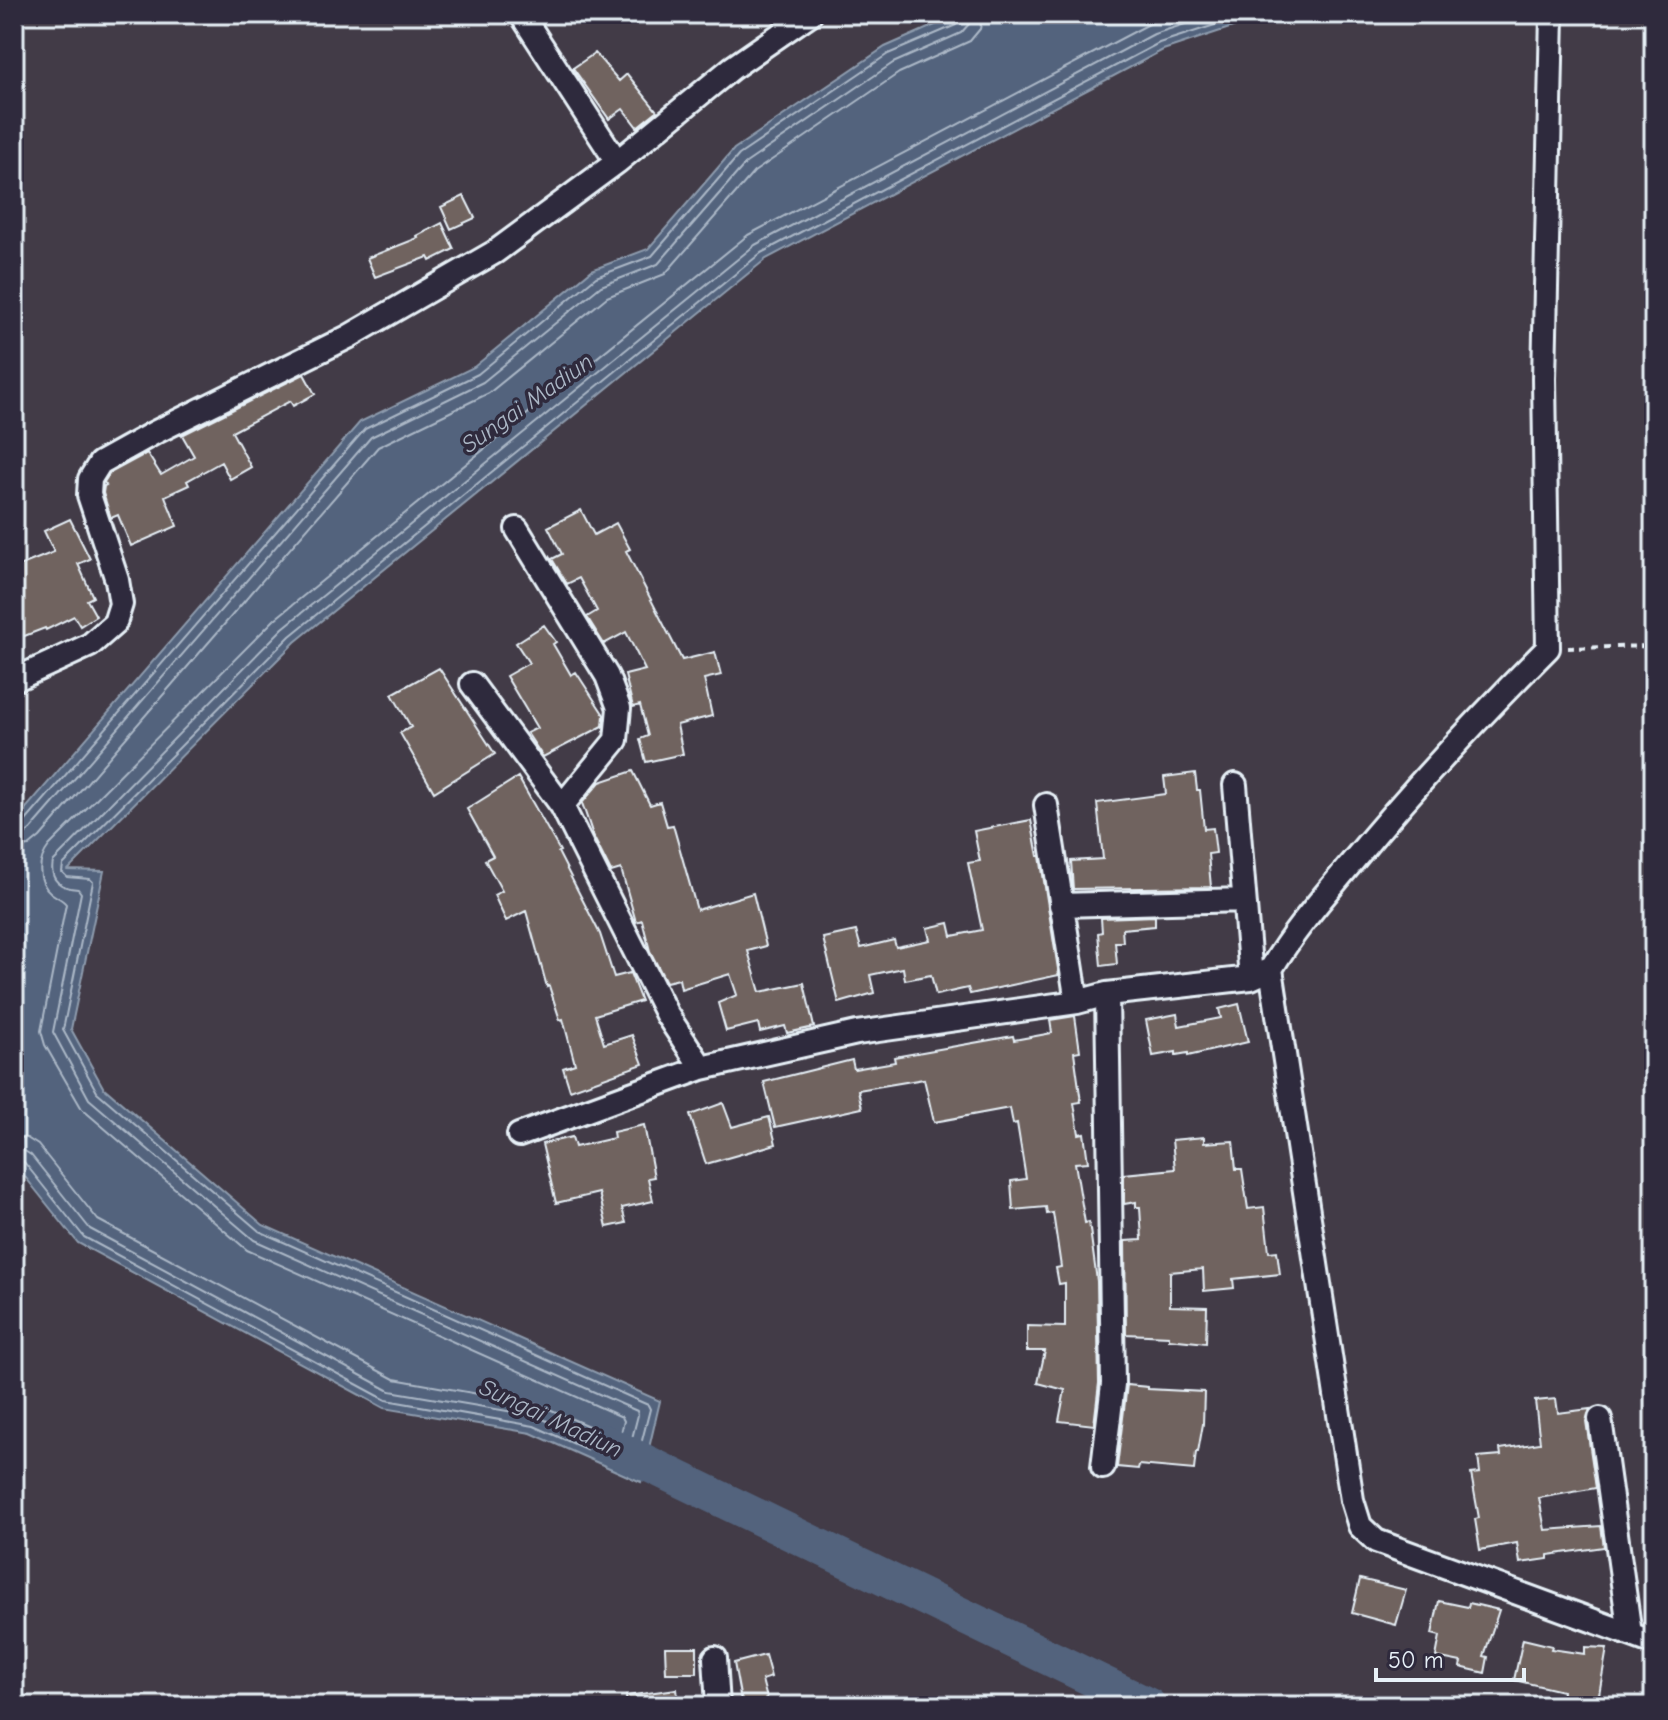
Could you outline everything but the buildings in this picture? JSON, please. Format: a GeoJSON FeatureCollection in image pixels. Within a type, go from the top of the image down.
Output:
{"type":"FeatureCollection","features":[{"type":"Feature","properties":{"kind":"street"},"geometry":{"type":"LineString","coordinates":[[521,14],[617,162]]}},
{"type":"Feature","properties":{"kind":"street"},"geometry":{"type":"LineString","coordinates":[[14,680],[90,645],[115,623],[121,604],[117,580],[89,495],[90,479],[100,463],[348,337],[495,252],[617,162],[732,68],[810,14]]}},
{"type":"Feature","properties":{"kind":"street"},"geometry":{"type":"LineString","coordinates":[[519,1135],[702,1068],[857,1033],[1261,973],[1365,846],[1467,729],[1548,648],[1544,379],[1552,14]]}},
{"type":"Feature","properties":{"kind":"street"},"geometry":{"type":"LineString","coordinates":[[517,529],[607,676],[619,708],[616,740],[562,806]]}},
{"type":"Feature","properties":{"kind":"street"},"geometry":{"type":"LineString","coordinates":[[472,684],[562,806],[667,1015],[702,1068]]}},
{"type":"Feature","properties":{"kind":"street"},"geometry":{"type":"LineString","coordinates":[[1235,785],[1244,900],[1261,973],[1352,1500],[1360,1526],[1376,1541],[1654,1643]]}},
{"type":"Feature","properties":{"kind":"street"},"geometry":{"type":"LineString","coordinates":[[1046,805],[1077,1002]]}},
{"type":"Feature","properties":{"kind":"street"},"geometry":{"type":"LineString","coordinates":[[1061,905],[1244,900]]}},
{"type":"Feature","properties":{"kind":"street"},"geometry":{"type":"LineString","coordinates":[[1103,1467],[1113,1384],[1107,994]]}},
{"type":"Feature","properties":{"kind":"street"},"geometry":{"type":"LineString","coordinates":[[1600,1419],[1630,1634]]}},
{"type":"Feature","properties":{"kind":"street"},"geometry":{"type":"LineString","coordinates":[[715,1658],[718,1706]]}},
{"type":"Feature","properties":{"kind":"path"},"geometry":{"type":"LineString","coordinates":[[1548,648],[1654,646]]}},
{"type":"Feature","properties":{"kind":"water"},"geometry":{"type":"Polygon","coordinates":[[[960,14],[1272,14],[1163,50],[766,259],[295,642],[68,870],[104,871],[71,1029],[103,1087],[263,1225],[660,1401],[641,1482],[531,1433],[384,1408],[78,1243],[14,1163],[14,822],[360,422],[474,367],[592,270],[648,249],[734,149],[885,47],[960,14]]]}},
{"type":"Feature","properties":{"kind":"waterway","name":"Sungai Madiun"},"geometry":{"type":"LineString","coordinates":[[603,1442],[1149,1706]]}}]}
